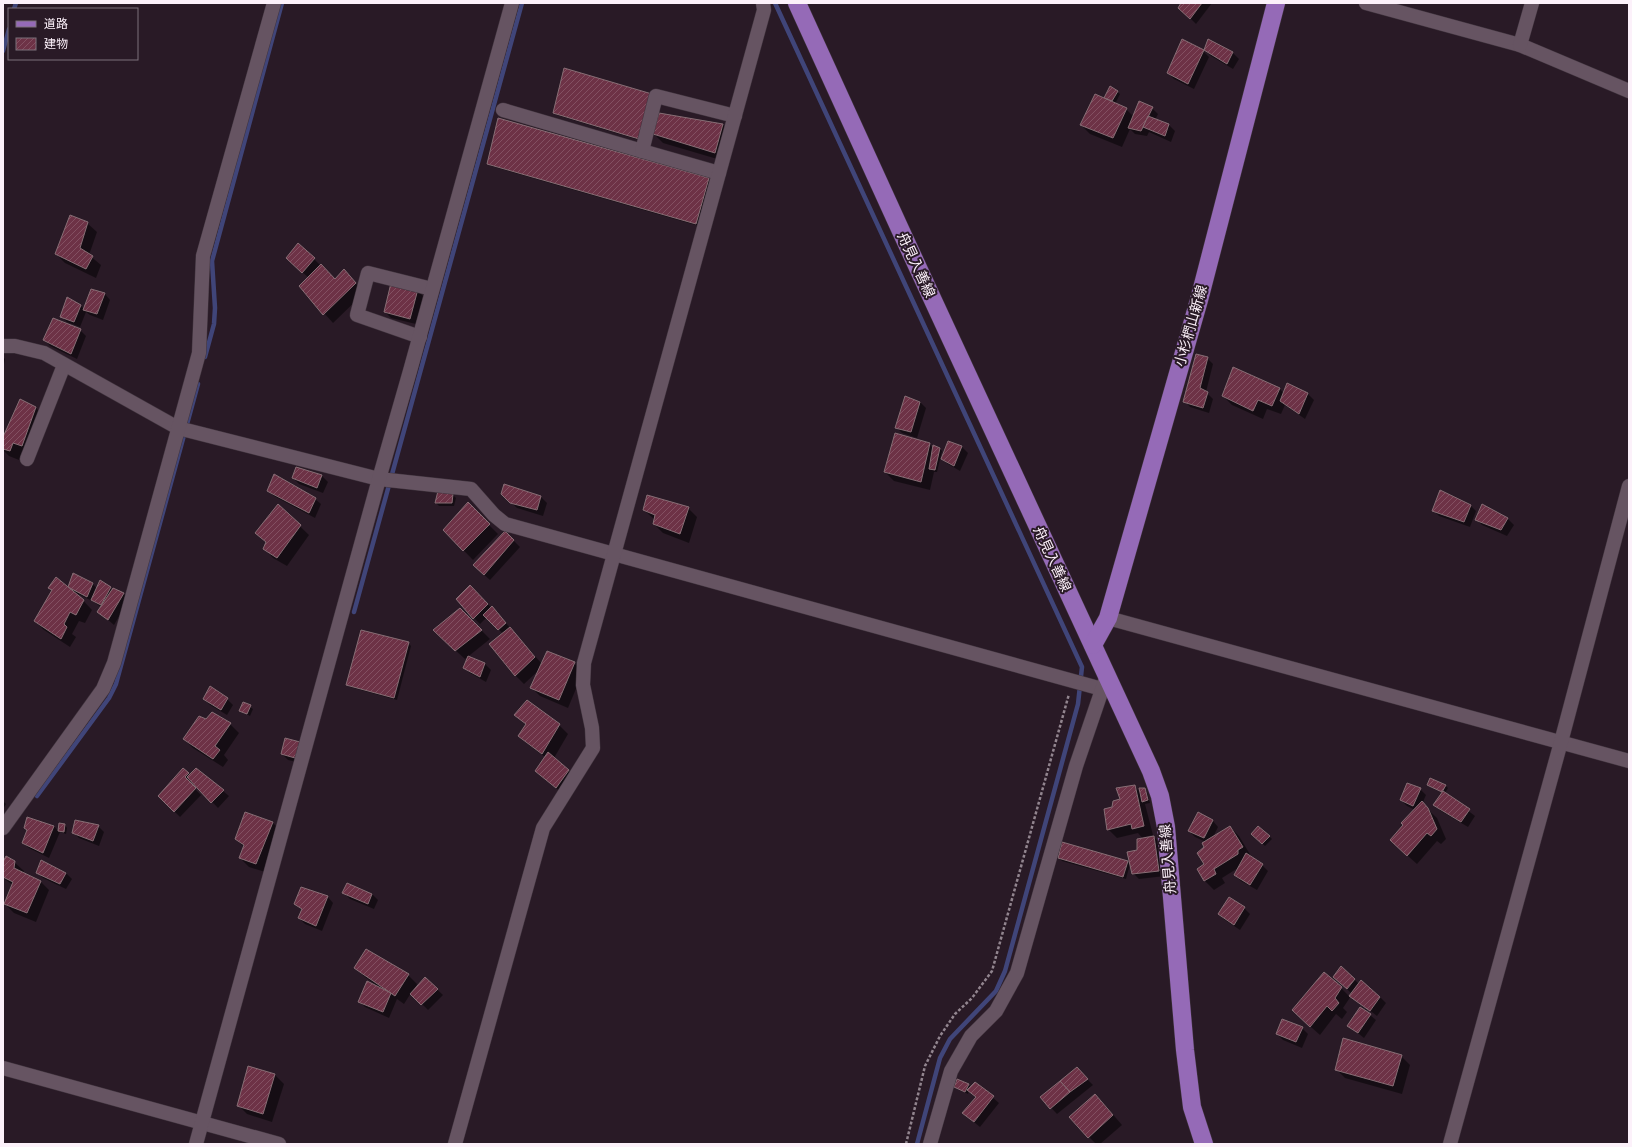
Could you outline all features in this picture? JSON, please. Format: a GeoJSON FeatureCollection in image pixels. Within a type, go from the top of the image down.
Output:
{"type":"FeatureCollection","features":[{"type":"Feature","properties":{"kind":"main road","name":"舟見入善線"},"geometry":{"type":"LineString","coordinates":[[797,3],[980,404],[1093,646],[1104,683],[1151,771],[1160,796],[1166,827],[1185,1050],[1192,1107],[1204,1144]]}},
{"type":"Feature","properties":{"kind":"main road","name":"小杉椚山新線"},"geometry":{"type":"LineString","coordinates":[[1093,646],[1108,618],[1199,300],[1276,3]]}},
{"type":"Feature","properties":{"kind":"street"},"geometry":{"type":"LineString","coordinates":[[3,828],[103,689],[114,663],[199,353],[203,256],[274,3]]}},
{"type":"Feature","properties":{"kind":"street"},"geometry":{"type":"LineString","coordinates":[[196,1144],[512,3]]}},
{"type":"Feature","properties":{"kind":"street"},"geometry":{"type":"LineString","coordinates":[[455,1144],[543,828],[593,748],[592,728],[583,685],[584,663],[764,10],[763,3]]}},
{"type":"Feature","properties":{"kind":"street"},"geometry":{"type":"LineString","coordinates":[[1366,3],[1520,46],[1629,91]]}},
{"type":"Feature","properties":{"kind":"street"},"geometry":{"type":"LineString","coordinates":[[1520,46],[1532,3]]}},
{"type":"Feature","properties":{"kind":"street"},"geometry":{"type":"LineString","coordinates":[[642,151],[656,96],[735,116]]}},
{"type":"Feature","properties":{"kind":"street"},"geometry":{"type":"LineString","coordinates":[[503,110],[719,173]]}},
{"type":"Feature","properties":{"kind":"street"},"geometry":{"type":"LineString","coordinates":[[420,337],[358,315],[368,273],[432,289]]}},
{"type":"Feature","properties":{"kind":"street"},"geometry":{"type":"LineString","coordinates":[[3,346],[15,346],[44,353],[178,428],[379,479],[471,490],[494,515],[505,524],[1073,681],[1104,683],[1076,766],[1017,973],[996,1011],[971,1036],[951,1071],[930,1144]]}},
{"type":"Feature","properties":{"kind":"street"},"geometry":{"type":"LineString","coordinates":[[27,459],[64,365]]}},
{"type":"Feature","properties":{"kind":"street"},"geometry":{"type":"LineString","coordinates":[[1450,1144],[1562,742],[1629,486]]}},
{"type":"Feature","properties":{"kind":"street"},"geometry":{"type":"LineString","coordinates":[[1108,618],[1629,761]]}},
{"type":"Feature","properties":{"kind":"street"},"geometry":{"type":"LineString","coordinates":[[3,1068],[279,1144]]}},
{"type":"Feature","properties":{"kind":"path"},"geometry":{"type":"LineString","coordinates":[[906,1144],[925,1066],[940,1036],[955,1014],[972,998],[992,971],[1061,717],[1073,681]]}},
{"type":"Feature","properties":{"kind":"building"},"geometry":{"type":"Polygon","coordinates":[[[1181,3],[1202,3],[1190,19],[1178,8],[1181,3]]]}},
{"type":"Feature","properties":{"kind":"building"},"geometry":{"type":"Polygon","coordinates":[[[1182,39],[1204,50],[1188,84],[1167,73],[1182,39]]]}},
{"type":"Feature","properties":{"kind":"building"},"geometry":{"type":"Polygon","coordinates":[[[1208,39],[1233,52],[1227,64],[1204,50],[1208,39]]]}},
{"type":"Feature","properties":{"kind":"building"},"geometry":{"type":"Polygon","coordinates":[[[564,68],[652,94],[639,139],[553,113],[564,68]]]}},
{"type":"Feature","properties":{"kind":"building"},"geometry":{"type":"Polygon","coordinates":[[[1110,86],[1118,91],[1112,101],[1104,98],[1110,86]]]}},
{"type":"Feature","properties":{"kind":"building"},"geometry":{"type":"Polygon","coordinates":[[[1095,94],[1127,108],[1113,138],[1080,125],[1095,94]]]}},
{"type":"Feature","properties":{"kind":"building"},"geometry":{"type":"Polygon","coordinates":[[[1139,101],[1153,107],[1141,131],[1128,128],[1139,101]]]}},
{"type":"Feature","properties":{"kind":"building"},"geometry":{"type":"Polygon","coordinates":[[[659,113],[723,124],[715,153],[653,134],[659,113]]]}},
{"type":"Feature","properties":{"kind":"building"},"geometry":{"type":"Polygon","coordinates":[[[1148,116],[1169,124],[1165,136],[1143,127],[1148,116]]]}},
{"type":"Feature","properties":{"kind":"building"},"geometry":{"type":"Polygon","coordinates":[[[498,118],[709,178],[696,224],[487,164],[498,118]]]}},
{"type":"Feature","properties":{"kind":"building"},"geometry":{"type":"Polygon","coordinates":[[[70,215],[88,222],[80,248],[93,256],[86,269],[55,254],[70,215]]]}},
{"type":"Feature","properties":{"kind":"building"},"geometry":{"type":"Polygon","coordinates":[[[298,243],[315,258],[302,273],[286,258],[298,243]]]}},
{"type":"Feature","properties":{"kind":"building"},"geometry":{"type":"Polygon","coordinates":[[[321,264],[335,279],[344,269],[356,283],[323,315],[299,286],[321,264]]]}},
{"type":"Feature","properties":{"kind":"building"},"geometry":{"type":"Polygon","coordinates":[[[391,283],[418,289],[410,319],[384,312],[391,283]]]}},
{"type":"Feature","properties":{"kind":"building"},"geometry":{"type":"Polygon","coordinates":[[[91,289],[105,293],[97,314],[83,310],[91,289]]]}},
{"type":"Feature","properties":{"kind":"building"},"geometry":{"type":"Polygon","coordinates":[[[67,297],[81,305],[74,322],[60,317],[67,297]]]}},
{"type":"Feature","properties":{"kind":"building"},"geometry":{"type":"Polygon","coordinates":[[[53,318],[81,329],[71,354],[43,340],[53,318]]]}},
{"type":"Feature","properties":{"kind":"building"},"geometry":{"type":"Polygon","coordinates":[[[1196,354],[1208,357],[1200,388],[1208,392],[1203,408],[1183,402],[1196,354]]]}},
{"type":"Feature","properties":{"kind":"building"},"geometry":{"type":"Polygon","coordinates":[[[1233,367],[1280,388],[1272,406],[1258,400],[1253,411],[1222,396],[1233,367]]]}},
{"type":"Feature","properties":{"kind":"building"},"geometry":{"type":"Polygon","coordinates":[[[1287,383],[1308,393],[1299,414],[1280,401],[1287,383]]]}},
{"type":"Feature","properties":{"kind":"building"},"geometry":{"type":"Polygon","coordinates":[[[905,396],[920,402],[911,432],[895,428],[905,396]]]}},
{"type":"Feature","properties":{"kind":"building"},"geometry":{"type":"Polygon","coordinates":[[[20,399],[36,407],[22,446],[13,443],[10,451],[3,449],[3,437],[20,399]]]}},
{"type":"Feature","properties":{"kind":"building"},"geometry":{"type":"Polygon","coordinates":[[[895,433],[930,443],[921,482],[884,472],[895,433]]]}},
{"type":"Feature","properties":{"kind":"building"},"geometry":{"type":"Polygon","coordinates":[[[948,441],[962,446],[954,466],[941,459],[948,441]]]}},
{"type":"Feature","properties":{"kind":"building"},"geometry":{"type":"Polygon","coordinates":[[[933,445],[940,448],[935,470],[929,469],[933,445]]]}},
{"type":"Feature","properties":{"kind":"building"},"geometry":{"type":"Polygon","coordinates":[[[296,467],[322,475],[317,488],[292,478],[296,467]]]}},
{"type":"Feature","properties":{"kind":"building"},"geometry":{"type":"Polygon","coordinates":[[[274,474],[316,498],[309,513],[267,491],[274,474]]]}},
{"type":"Feature","properties":{"kind":"building"},"geometry":{"type":"Polygon","coordinates":[[[504,484],[541,496],[537,510],[510,503],[501,494],[504,484]]]}},
{"type":"Feature","properties":{"kind":"building"},"geometry":{"type":"Polygon","coordinates":[[[1440,490],[1471,505],[1464,522],[1432,511],[1440,490]]]}},
{"type":"Feature","properties":{"kind":"building"},"geometry":{"type":"Polygon","coordinates":[[[438,491],[453,494],[452,503],[435,503],[438,491]]]}},
{"type":"Feature","properties":{"kind":"building"},"geometry":{"type":"Polygon","coordinates":[[[647,495],[689,507],[680,534],[653,524],[655,515],[643,510],[647,495]]]}},
{"type":"Feature","properties":{"kind":"building"},"geometry":{"type":"Polygon","coordinates":[[[468,502],[490,524],[463,551],[443,530],[468,502]]]}},
{"type":"Feature","properties":{"kind":"building"},"geometry":{"type":"Polygon","coordinates":[[[278,504],[301,525],[277,558],[263,549],[266,542],[255,533],[278,504]]]}},
{"type":"Feature","properties":{"kind":"building"},"geometry":{"type":"Polygon","coordinates":[[[1482,504],[1508,518],[1501,530],[1475,520],[1482,504]]]}},
{"type":"Feature","properties":{"kind":"building"},"geometry":{"type":"Polygon","coordinates":[[[505,531],[514,540],[484,575],[473,565],[505,531]]]}},
{"type":"Feature","properties":{"kind":"building"},"geometry":{"type":"Polygon","coordinates":[[[73,573],[93,583],[87,597],[68,587],[73,573]]]}},
{"type":"Feature","properties":{"kind":"building"},"geometry":{"type":"Polygon","coordinates":[[[56,577],[84,600],[76,615],[70,612],[64,624],[67,627],[61,639],[34,621],[52,590],[48,588],[56,577]]]}},
{"type":"Feature","properties":{"kind":"building"},"geometry":{"type":"Polygon","coordinates":[[[100,580],[111,587],[101,605],[91,600],[100,580]]]}},
{"type":"Feature","properties":{"kind":"building"},"geometry":{"type":"Polygon","coordinates":[[[470,585],[488,604],[473,619],[456,599],[470,585]]]}},
{"type":"Feature","properties":{"kind":"building"},"geometry":{"type":"Polygon","coordinates":[[[113,588],[124,593],[108,620],[97,612],[113,588]]]}},
{"type":"Feature","properties":{"kind":"building"},"geometry":{"type":"Polygon","coordinates":[[[492,606],[506,623],[498,630],[483,615],[492,606]]]}},
{"type":"Feature","properties":{"kind":"building"},"geometry":{"type":"Polygon","coordinates":[[[460,608],[482,630],[455,651],[433,630],[460,608]]]}},
{"type":"Feature","properties":{"kind":"building"},"geometry":{"type":"Polygon","coordinates":[[[510,627],[535,657],[515,676],[489,644],[510,627]]]}},
{"type":"Feature","properties":{"kind":"building"},"geometry":{"type":"Polygon","coordinates":[[[361,630],[409,642],[394,698],[346,685],[361,630]]]}},
{"type":"Feature","properties":{"kind":"building"},"geometry":{"type":"Polygon","coordinates":[[[547,651],[575,662],[559,700],[530,688],[547,651]]]}},
{"type":"Feature","properties":{"kind":"building"},"geometry":{"type":"Polygon","coordinates":[[[468,656],[485,663],[480,677],[463,668],[468,656]]]}},
{"type":"Feature","properties":{"kind":"building"},"geometry":{"type":"Polygon","coordinates":[[[210,686],[228,698],[221,710],[203,699],[210,686]]]}},
{"type":"Feature","properties":{"kind":"building"},"geometry":{"type":"Polygon","coordinates":[[[527,700],[560,724],[542,754],[518,736],[526,724],[514,715],[527,700]]]}},
{"type":"Feature","properties":{"kind":"building"},"geometry":{"type":"Polygon","coordinates":[[[243,702],[251,705],[247,714],[239,711],[243,702]]]}},
{"type":"Feature","properties":{"kind":"building"},"geometry":{"type":"Polygon","coordinates":[[[212,712],[231,723],[215,746],[220,750],[213,759],[183,739],[199,716],[206,719],[212,712]]]}},
{"type":"Feature","properties":{"kind":"building"},"geometry":{"type":"Polygon","coordinates":[[[285,738],[300,742],[295,758],[281,754],[285,738]]]}},
{"type":"Feature","properties":{"kind":"building"},"geometry":{"type":"Polygon","coordinates":[[[548,752],[569,770],[556,788],[535,771],[548,752]]]}},
{"type":"Feature","properties":{"kind":"building"},"geometry":{"type":"Polygon","coordinates":[[[183,768],[189,773],[185,777],[196,788],[174,812],[158,796],[183,768]]]}},
{"type":"Feature","properties":{"kind":"building"},"geometry":{"type":"Polygon","coordinates":[[[196,768],[224,790],[211,803],[187,777],[196,768]]]}},
{"type":"Feature","properties":{"kind":"building"},"geometry":{"type":"Polygon","coordinates":[[[1430,778],[1446,785],[1442,792],[1427,785],[1430,778]]]}},
{"type":"Feature","properties":{"kind":"building"},"geometry":{"type":"Polygon","coordinates":[[[1407,783],[1421,788],[1413,806],[1400,800],[1407,783]]]}},
{"type":"Feature","properties":{"kind":"building"},"geometry":{"type":"Polygon","coordinates":[[[1135,785],[1144,826],[1132,829],[1131,824],[1107,830],[1104,809],[1112,807],[1113,801],[1120,799],[1116,788],[1135,785]]]}},
{"type":"Feature","properties":{"kind":"building"},"geometry":{"type":"Polygon","coordinates":[[[1139,788],[1145,788],[1148,800],[1142,802],[1139,788]]]}},
{"type":"Feature","properties":{"kind":"building"},"geometry":{"type":"Polygon","coordinates":[[[1443,791],[1470,809],[1461,822],[1433,805],[1443,791]]]}},
{"type":"Feature","properties":{"kind":"building"},"geometry":{"type":"Polygon","coordinates":[[[1422,801],[1428,808],[1437,829],[1431,836],[1427,833],[1407,856],[1390,840],[1403,825],[1401,823],[1422,801]]]}},
{"type":"Feature","properties":{"kind":"building"},"geometry":{"type":"Polygon","coordinates":[[[245,812],[273,822],[256,864],[239,858],[244,845],[235,839],[245,812]]]}},
{"type":"Feature","properties":{"kind":"building"},"geometry":{"type":"Polygon","coordinates":[[[1198,812],[1213,820],[1204,838],[1188,831],[1198,812]]]}},
{"type":"Feature","properties":{"kind":"building"},"geometry":{"type":"Polygon","coordinates":[[[27,817],[54,826],[43,853],[22,843],[27,830],[24,828],[27,817]]]}},
{"type":"Feature","properties":{"kind":"building"},"geometry":{"type":"Polygon","coordinates":[[[75,820],[99,825],[93,841],[72,833],[75,820]]]}},
{"type":"Feature","properties":{"kind":"building"},"geometry":{"type":"Polygon","coordinates":[[[59,823],[65,824],[64,832],[58,831],[59,823]]]}},
{"type":"Feature","properties":{"kind":"building"},"geometry":{"type":"Polygon","coordinates":[[[1230,826],[1243,847],[1238,850],[1238,854],[1214,869],[1216,874],[1204,881],[1197,869],[1204,864],[1197,853],[1204,847],[1202,843],[1230,826]]]}},
{"type":"Feature","properties":{"kind":"building"},"geometry":{"type":"Polygon","coordinates":[[[1258,826],[1270,836],[1262,844],[1251,834],[1258,826]]]}},
{"type":"Feature","properties":{"kind":"building"},"geometry":{"type":"Polygon","coordinates":[[[1154,836],[1159,871],[1132,874],[1127,852],[1137,850],[1137,839],[1154,836]]]}},
{"type":"Feature","properties":{"kind":"building"},"geometry":{"type":"Polygon","coordinates":[[[1062,842],[1128,861],[1123,877],[1058,858],[1062,842]]]}},
{"type":"Feature","properties":{"kind":"building"},"geometry":{"type":"Polygon","coordinates":[[[1246,853],[1263,864],[1250,885],[1234,875],[1246,853]]]}},
{"type":"Feature","properties":{"kind":"building"},"geometry":{"type":"Polygon","coordinates":[[[6,856],[15,861],[14,868],[41,881],[27,913],[4,904],[13,882],[3,877],[3,862],[6,856]]]}},
{"type":"Feature","properties":{"kind":"building"},"geometry":{"type":"Polygon","coordinates":[[[41,860],[66,873],[60,884],[36,873],[41,860]]]}},
{"type":"Feature","properties":{"kind":"building"},"geometry":{"type":"Polygon","coordinates":[[[347,883],[372,894],[368,904],[342,893],[347,883]]]}},
{"type":"Feature","properties":{"kind":"building"},"geometry":{"type":"Polygon","coordinates":[[[301,887],[328,896],[316,926],[298,918],[302,909],[294,904],[301,887]]]}},
{"type":"Feature","properties":{"kind":"building"},"geometry":{"type":"Polygon","coordinates":[[[1229,897],[1245,907],[1234,925],[1218,914],[1229,897]]]}},
{"type":"Feature","properties":{"kind":"building"},"geometry":{"type":"Polygon","coordinates":[[[366,949],[409,974],[395,996],[354,968],[366,949]]]}},
{"type":"Feature","properties":{"kind":"building"},"geometry":{"type":"Polygon","coordinates":[[[1341,966],[1355,979],[1347,989],[1333,977],[1341,966]]]}},
{"type":"Feature","properties":{"kind":"building"},"geometry":{"type":"Polygon","coordinates":[[[1324,972],[1342,987],[1335,998],[1339,1003],[1332,1011],[1327,1006],[1310,1027],[1292,1010],[1324,972]]]}},
{"type":"Feature","properties":{"kind":"building"},"geometry":{"type":"Polygon","coordinates":[[[425,977],[438,989],[421,1005],[410,994],[425,977]]]}},
{"type":"Feature","properties":{"kind":"building"},"geometry":{"type":"Polygon","coordinates":[[[1361,980],[1380,997],[1370,1011],[1349,996],[1361,980]]]}},
{"type":"Feature","properties":{"kind":"building"},"geometry":{"type":"Polygon","coordinates":[[[367,981],[391,993],[383,1012],[358,1002],[367,981]]]}},
{"type":"Feature","properties":{"kind":"building"},"geometry":{"type":"Polygon","coordinates":[[[1360,1007],[1371,1014],[1358,1033],[1347,1026],[1360,1007]]]}},
{"type":"Feature","properties":{"kind":"building"},"geometry":{"type":"Polygon","coordinates":[[[1282,1019],[1303,1027],[1296,1042],[1276,1034],[1282,1019]]]}},
{"type":"Feature","properties":{"kind":"building"},"geometry":{"type":"Polygon","coordinates":[[[1343,1038],[1402,1055],[1393,1086],[1335,1070],[1343,1038]]]}},
{"type":"Feature","properties":{"kind":"building"},"geometry":{"type":"Polygon","coordinates":[[[248,1066],[275,1074],[263,1114],[237,1106],[248,1066]]]}},
{"type":"Feature","properties":{"kind":"building"},"geometry":{"type":"Polygon","coordinates":[[[1077,1067],[1088,1079],[1070,1092],[1060,1081],[1077,1067]]]}},
{"type":"Feature","properties":{"kind":"building"},"geometry":{"type":"Polygon","coordinates":[[[957,1079],[969,1084],[965,1092],[954,1087],[957,1079]]]}},
{"type":"Feature","properties":{"kind":"building"},"geometry":{"type":"Polygon","coordinates":[[[1060,1081],[1070,1092],[1050,1109],[1040,1097],[1060,1081]]]}},
{"type":"Feature","properties":{"kind":"building"},"geometry":{"type":"Polygon","coordinates":[[[975,1082],[994,1096],[974,1122],[962,1113],[976,1097],[967,1090],[975,1082]]]}},
{"type":"Feature","properties":{"kind":"building"},"geometry":{"type":"Polygon","coordinates":[[[1095,1094],[1113,1115],[1088,1138],[1069,1117],[1095,1094]]]}},
{"type":"Feature","properties":{"kind":"waterway"},"geometry":{"type":"LineString","coordinates":[[14,8],[16,3]]}},
{"type":"Feature","properties":{"kind":"waterway"},"geometry":{"type":"LineString","coordinates":[[205,357],[214,324],[215,308],[212,261],[282,3]]}},
{"type":"Feature","properties":{"kind":"waterway"},"geometry":{"type":"LineString","coordinates":[[354,612],[522,3]]}},
{"type":"Feature","properties":{"kind":"waterway"},"geometry":{"type":"LineString","coordinates":[[775,3],[1082,667],[1078,704],[1005,971],[996,991],[950,1039],[940,1058],[917,1144]]}},
{"type":"Feature","properties":{"kind":"waterway"},"geometry":{"type":"LineString","coordinates":[[3,51],[8,33]]}},
{"type":"Feature","properties":{"kind":"waterway"},"geometry":{"type":"LineString","coordinates":[[37,796],[109,698],[116,684],[198,384]]}}]}
